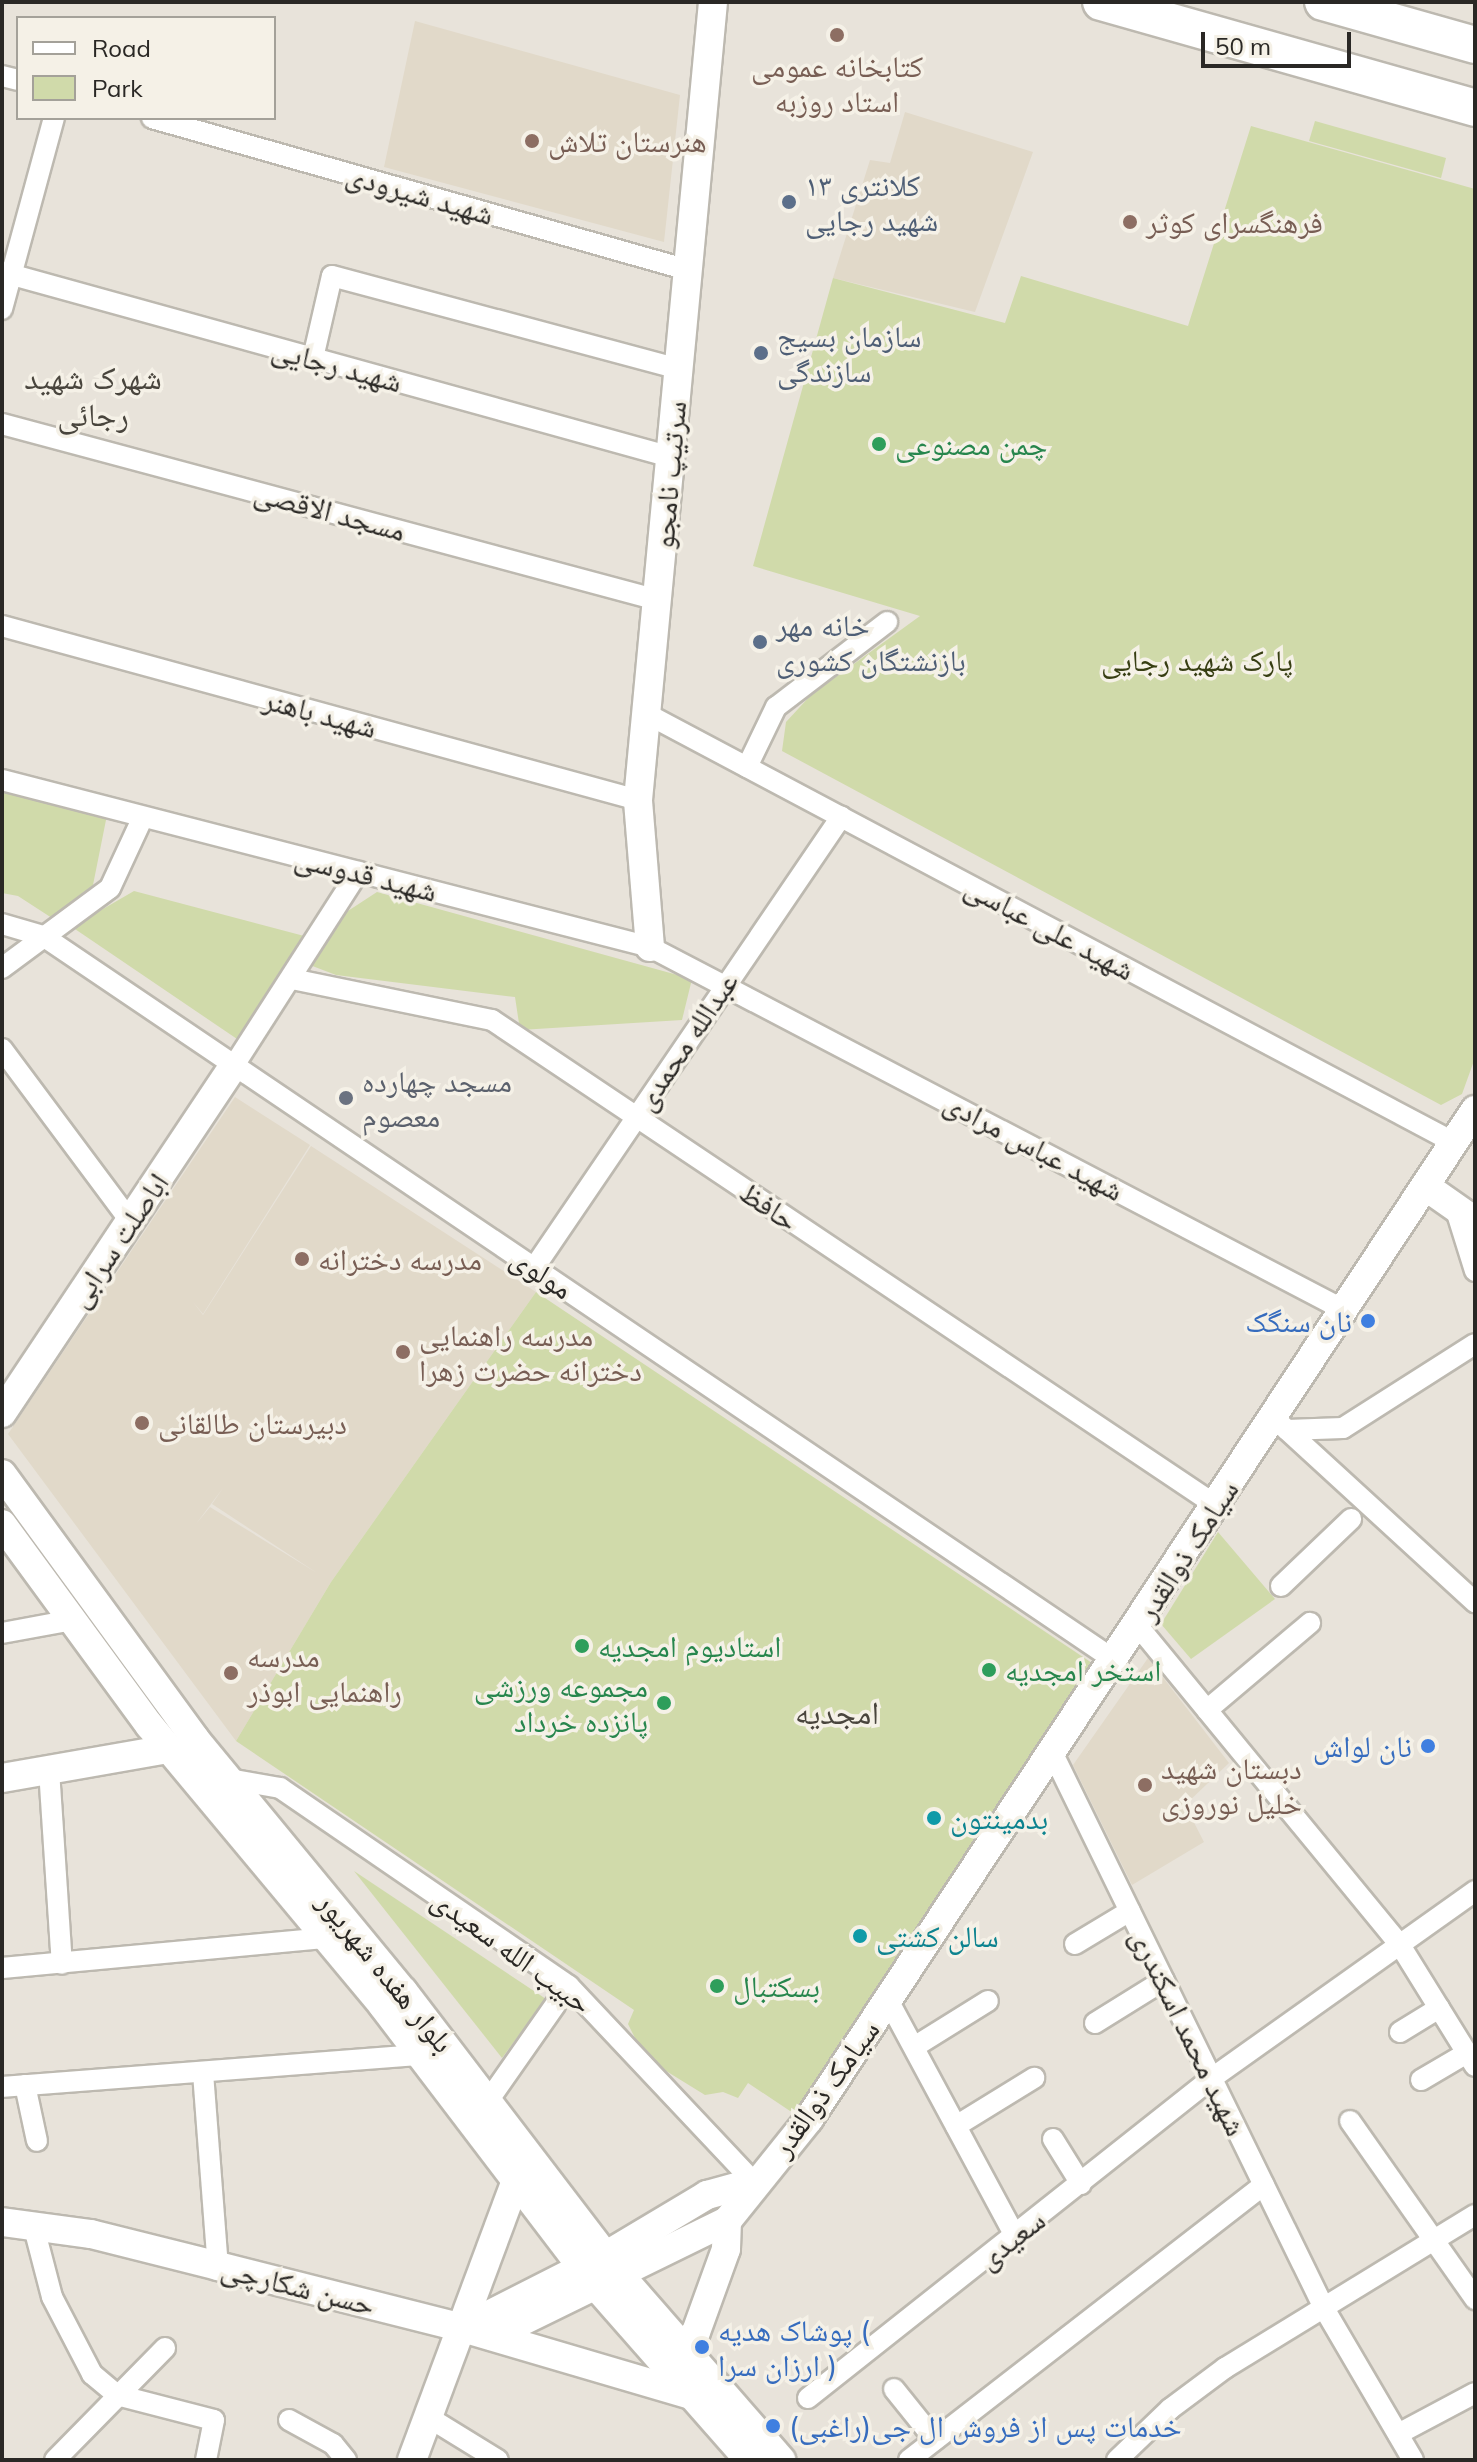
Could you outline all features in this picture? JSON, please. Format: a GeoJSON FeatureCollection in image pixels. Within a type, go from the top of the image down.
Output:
{"type":"FeatureCollection","features":[{"type":"Feature","properties":{"kind":"highway"},"geometry":{"type":"LineString","coordinates":[[1101,2],[1475,108]]}},
{"type":"Feature","properties":{"kind":"highway"},"geometry":{"type":"LineString","coordinates":[[1323,2],[1475,45]]}},
{"type":"Feature","properties":{"kind":"street","name":"سرتیپ نامجو"},"geometry":{"type":"LineString","coordinates":[[650,947],[638,800],[713,2]]}},
{"type":"Feature","properties":{"kind":"street"},"geometry":{"type":"LineString","coordinates":[[2,309],[7,274],[53,120]]}},
{"type":"Feature","properties":{"kind":"street","name":"شهید شیرودی"},"geometry":{"type":"LineString","coordinates":[[159,120],[688,270]]}},
{"type":"Feature","properties":{"kind":"street","name":"شهید رجایی"},"geometry":{"type":"LineString","coordinates":[[7,274],[671,457]]}},
{"type":"Feature","properties":{"kind":"street"},"geometry":{"type":"LineString","coordinates":[[313,358],[332,276],[679,369]]}},
{"type":"Feature","properties":{"kind":"street","name":"مسجد الاقصی"},"geometry":{"type":"LineString","coordinates":[[2,424],[658,600]]}},
{"type":"Feature","properties":{"kind":"street"},"geometry":{"type":"LineString","coordinates":[[747,767],[776,707],[887,622]]}},
{"type":"Feature","properties":{"kind":"street","name":"شهید باهنر"},"geometry":{"type":"LineString","coordinates":[[2,626],[638,800]]}},
{"type":"Feature","properties":{"kind":"street","name":"شهید علی عباسی"},"geometry":{"type":"LineString","coordinates":[[647,714],[1453,1142]]}},
{"type":"Feature","properties":{"kind":"street","name":"شهید قدوسی"},"geometry":{"type":"LineString","coordinates":[[2,780],[650,947],[725,982]]}},
{"type":"Feature","properties":{"kind":"street"},"geometry":{"type":"LineString","coordinates":[[2,968],[110,888],[143,817]]}},
{"type":"Feature","properties":{"kind":"street","name":"عبدالله محمدی"},"geometry":{"type":"LineString","coordinates":[[534,1268],[725,982],[841,817]]}},
{"type":"Feature","properties":{"kind":"street"},"geometry":{"type":"LineString","coordinates":[[233,1067],[358,872]]}},
{"type":"Feature","properties":{"kind":"street","name":"مولوی"},"geometry":{"type":"LineString","coordinates":[[2,924],[43,936],[1116,1661]]}},
{"type":"Feature","properties":{"kind":"street","name":"حافظ"},"geometry":{"type":"LineString","coordinates":[[292,979],[492,1020],[1217,1506]]}},
{"type":"Feature","properties":{"kind":"street","name":"شهید عباس مرادی"},"geometry":{"type":"LineString","coordinates":[[725,982],[1344,1310]]}},
{"type":"Feature","properties":{"kind":"street"},"geometry":{"type":"LineString","coordinates":[[2,1049],[131,1222]]}},
{"type":"Feature","properties":{"kind":"street","name":"اباصلت سرابی"},"geometry":{"type":"LineString","coordinates":[[2,1413],[233,1067]]}},
{"type":"Feature","properties":{"kind":"street","name":"سیامک ذوالقدر"},"geometry":{"type":"LineString","coordinates":[[600,2271],[727,2221],[754,2182],[809,2119],[1217,1506],[1280,1424],[1344,1310],[1475,1110]]}},
{"type":"Feature","properties":{"kind":"street"},"geometry":{"type":"LineString","coordinates":[[1425,1186],[1465,1214],[1475,1271]]}},
{"type":"Feature","properties":{"kind":"street"},"geometry":{"type":"LineString","coordinates":[[1280,1424],[1343,1428],[1475,1344]]}},
{"type":"Feature","properties":{"kind":"street"},"geometry":{"type":"LineString","coordinates":[[1280,1424],[1475,1602]]}},
{"type":"Feature","properties":{"kind":"street","name":"بلوار هفده شهریور"},"geometry":{"type":"LineString","coordinates":[[2,1474],[229,1779],[488,2101],[600,2271],[690,2395],[749,2460]]}},
{"type":"Feature","properties":{"kind":"street"},"geometry":{"type":"LineString","coordinates":[[1281,1586],[1351,1519]]}},
{"type":"Feature","properties":{"kind":"street","name":"بلوار هفده شهریور"},"geometry":{"type":"LineString","coordinates":[[2,1524],[169,1749],[421,2055],[516,2181],[600,2271],[683,2349],[781,2460]]}},
{"type":"Feature","properties":{"kind":"street"},"geometry":{"type":"LineString","coordinates":[[2,1633],[72,1620]]}},
{"type":"Feature","properties":{"kind":"street"},"geometry":{"type":"LineString","coordinates":[[1207,1710],[1310,1623]]}},
{"type":"Feature","properties":{"kind":"street"},"geometry":{"type":"LineString","coordinates":[[1138,1626],[1400,1945],[1471,2060],[1421,2080]]}},
{"type":"Feature","properties":{"kind":"street"},"geometry":{"type":"LineString","coordinates":[[2,1778],[169,1749]]}},
{"type":"Feature","properties":{"kind":"street","name":"شهید محمد اسکندری"},"geometry":{"type":"LineString","coordinates":[[1053,1754],[1325,2310],[1413,2460]]}},
{"type":"Feature","properties":{"kind":"street"},"geometry":{"type":"LineString","coordinates":[[49,1770],[62,1964]]}},
{"type":"Feature","properties":{"kind":"street","name":"حبیب الله سعیدی"},"geometry":{"type":"LineString","coordinates":[[229,1779],[280,1788],[569,1986],[754,2182]]}},
{"type":"Feature","properties":{"kind":"street","name":"سعیدی"},"geometry":{"type":"LineString","coordinates":[[808,2398],[1212,2078],[1475,1891]]}},
{"type":"Feature","properties":{"kind":"street"},"geometry":{"type":"LineString","coordinates":[[1075,1944],[1130,1911]]}},
{"type":"Feature","properties":{"kind":"street"},"geometry":{"type":"LineString","coordinates":[[2,1968],[325,1938]]}},
{"type":"Feature","properties":{"kind":"street"},"geometry":{"type":"LineString","coordinates":[[1095,2023],[1164,1980]]}},
{"type":"Feature","properties":{"kind":"street"},"geometry":{"type":"LineString","coordinates":[[888,2000],[1015,2236]]}},
{"type":"Feature","properties":{"kind":"street"},"geometry":{"type":"LineString","coordinates":[[914,2047],[988,2001]]}},
{"type":"Feature","properties":{"kind":"street"},"geometry":{"type":"LineString","coordinates":[[488,2101],[556,2004]]}},
{"type":"Feature","properties":{"kind":"street"},"geometry":{"type":"LineString","coordinates":[[1400,2032],[1439,2008]]}},
{"type":"Feature","properties":{"kind":"street"},"geometry":{"type":"LineString","coordinates":[[2,2087],[421,2055]]}},
{"type":"Feature","properties":{"kind":"street"},"geometry":{"type":"LineString","coordinates":[[203,2073],[218,2266]]}},
{"type":"Feature","properties":{"kind":"street"},"geometry":{"type":"LineString","coordinates":[[956,2126],[1034,2078]]}},
{"type":"Feature","properties":{"kind":"street"},"geometry":{"type":"LineString","coordinates":[[25,2085],[37,2141]]}},
{"type":"Feature","properties":{"kind":"street"},"geometry":{"type":"LineString","coordinates":[[1350,2121],[1432,2242],[1475,2299]]}},
{"type":"Feature","properties":{"kind":"street"},"geometry":{"type":"LineString","coordinates":[[1053,2139],[1081,2184]]}},
{"type":"Feature","properties":{"kind":"street"},"geometry":{"type":"LineString","coordinates":[[412,2460],[516,2181]]}},
{"type":"Feature","properties":{"kind":"street","name":"سیامک ذوالقدر"},"geometry":{"type":"LineString","coordinates":[[600,2271],[707,2195],[754,2182]]}},
{"type":"Feature","properties":{"kind":"street"},"geometry":{"type":"LineString","coordinates":[[909,2460],[1264,2185]]}},
{"type":"Feature","properties":{"kind":"street"},"geometry":{"type":"LineString","coordinates":[[1117,2460],[1170,2409],[1225,2368],[1325,2310],[1475,2215]]}},
{"type":"Feature","properties":{"kind":"street"},"geometry":{"type":"LineString","coordinates":[[683,2349],[696,2332],[726,2249],[727,2221]]}},
{"type":"Feature","properties":{"kind":"street","name":"حسن شکارچی"},"geometry":{"type":"LineString","coordinates":[[2,2222],[33,2224],[218,2266],[463,2328],[690,2395]]}},
{"type":"Feature","properties":{"kind":"street"},"geometry":{"type":"LineString","coordinates":[[33,2224],[52,2297],[92,2374],[117,2395],[214,2420],[206,2460]]}},
{"type":"Feature","properties":{"kind":"street"},"geometry":{"type":"LineString","coordinates":[[463,2328],[600,2271]]}},
{"type":"Feature","properties":{"kind":"street"},"geometry":{"type":"LineString","coordinates":[[492,2336],[600,2271]]}},
{"type":"Feature","properties":{"kind":"street"},"geometry":{"type":"LineString","coordinates":[[55,2460],[165,2348]]}},
{"type":"Feature","properties":{"kind":"street"},"geometry":{"type":"LineString","coordinates":[[894,2389],[935,2440]]}},
{"type":"Feature","properties":{"kind":"street"},"geometry":{"type":"LineString","coordinates":[[1398,2434],[1475,2393]]}},
{"type":"Feature","properties":{"kind":"street"},"geometry":{"type":"LineString","coordinates":[[428,2417],[498,2460]]}},
{"type":"Feature","properties":{"kind":"street"},"geometry":{"type":"LineString","coordinates":[[289,2420],[333,2444],[346,2460]]}},
{"type":"Feature","properties":{"kind":"shaded area","name":"هنرستان تلاش"},"geometry":{"type":"Polygon","coordinates":[[[415,21],[680,95],[664,242],[384,167],[415,21]]]}},
{"type":"Feature","properties":{"kind":"shaded area"},"geometry":{"type":"Polygon","coordinates":[[[905,112],[1033,152],[975,312],[833,278],[870,160],[890,163],[905,112]]]}},
{"type":"Feature","properties":{"kind":"shaded area"},"geometry":{"type":"Polygon","coordinates":[[[235,1097],[310,1145],[203,1314],[193,1302],[203,1315],[311,1146],[536,1292],[331,1582],[236,1741],[8,1434],[235,1097]],[[223,1488],[196,1524],[210,1507],[317,1573],[212,1504],[223,1488]]]}},
{"type":"Feature","properties":{"kind":"shaded area","name":"دبستان شهید خلیل نوروزی"},"geometry":{"type":"Polygon","coordinates":[[[1148,1658],[1229,1763],[1185,1805],[1204,1842],[1132,1885],[1073,1765],[1148,1658]]]}},
{"type":"Feature","properties":{"kind":"green space"},"geometry":{"type":"Polygon","coordinates":[[[1315,121],[1446,158],[1441,178],[1309,141],[1315,121]]]}},
{"type":"Feature","properties":{"kind":"green space","name":"پارک شهید رجایی"},"geometry":{"type":"Polygon","coordinates":[[[1251,126],[1475,189],[1475,1058],[1462,1094],[1441,1105],[782,751],[786,722],[811,695],[920,616],[753,566],[833,278],[1005,323],[1021,276],[1188,326],[1251,126]]]}},
{"type":"Feature","properties":{"kind":"green space"},"geometry":{"type":"Polygon","coordinates":[[[2,791],[107,815],[93,885],[55,920],[18,896],[2,893],[2,791]]]}},
{"type":"Feature","properties":{"kind":"green space"},"geometry":{"type":"Polygon","coordinates":[[[134,891],[308,937],[377,892],[692,979],[682,1020],[520,1030],[515,997],[336,975],[294,959],[240,1041],[72,927],[134,891]]]}},
{"type":"Feature","properties":{"kind":"green space","name":"مجموعه ورزشی پانزده خرداد"},"geometry":{"type":"Polygon","coordinates":[[[536,1292],[1095,1665],[802,2109],[790,2111],[748,2083],[738,2098],[723,2092],[705,2095],[645,2058],[628,2024],[634,2010],[236,1741],[331,1582],[536,1292]]]}},
{"type":"Feature","properties":{"kind":"green space"},"geometry":{"type":"Polygon","coordinates":[[[1218,1532],[1275,1599],[1191,1659],[1161,1624],[1218,1532]]]}},
{"type":"Feature","properties":{"kind":"green space"},"geometry":{"type":"Polygon","coordinates":[[[354,1871],[546,1999],[502,2058],[354,1871]]]}},
{"type":"Feature","properties":{"kind":"place","name":"کتابخانه عمومی استاد روزبه"},"geometry":{"type":"Point","coordinates":[837,35]}},
{"type":"Feature","properties":{"kind":"place","name":"هنرستان تلاش"},"geometry":{"type":"Point","coordinates":[532,141]}},
{"type":"Feature","properties":{"kind":"place","name":"کلانتری ۱۳ شهید رجایی"},"geometry":{"type":"Point","coordinates":[789,202]}},
{"type":"Feature","properties":{"kind":"place","name":"فرهنگسرای کوثر"},"geometry":{"type":"Point","coordinates":[1130,222]}},
{"type":"Feature","properties":{"kind":"place","name":"سازمان بسیج سازندگی"},"geometry":{"type":"Point","coordinates":[761,353]}},
{"type":"Feature","properties":{"kind":"place","name":"چمن مصنوعی"},"geometry":{"type":"Point","coordinates":[879,444]}},
{"type":"Feature","properties":{"kind":"place","name":"خانه مهر بازنشتگان کشوری"},"geometry":{"type":"Point","coordinates":[760,642]}},
{"type":"Feature","properties":{"kind":"place","name":"مسجد چهارده معصوم"},"geometry":{"type":"Point","coordinates":[346,1098]}},
{"type":"Feature","properties":{"kind":"place","name":"مدرسه دخترانه"},"geometry":{"type":"Point","coordinates":[302,1259]}},
{"type":"Feature","properties":{"kind":"place","name":"نان سنگک"},"geometry":{"type":"Point","coordinates":[1368,1321]}},
{"type":"Feature","properties":{"kind":"place","name":"مدرسه راهنمایی دخترانه حضرت زهرا"},"geometry":{"type":"Point","coordinates":[403,1352]}},
{"type":"Feature","properties":{"kind":"place","name":"دبیرستان طالقانی"},"geometry":{"type":"Point","coordinates":[142,1423]}},
{"type":"Feature","properties":{"kind":"place","name":"استادیوم امجدیه"},"geometry":{"type":"Point","coordinates":[582,1646]}},
{"type":"Feature","properties":{"kind":"place","name":"استخر امجدیه"},"geometry":{"type":"Point","coordinates":[989,1670]}},
{"type":"Feature","properties":{"kind":"place","name":"مدرسه راهنمایی ابوذر"},"geometry":{"type":"Point","coordinates":[231,1673]}},
{"type":"Feature","properties":{"kind":"place","name":"مجموعه ورزشی پانزده خرداد"},"geometry":{"type":"Point","coordinates":[664,1703]}},
{"type":"Feature","properties":{"kind":"place","name":"نان لواش"},"geometry":{"type":"Point","coordinates":[1428,1746]}},
{"type":"Feature","properties":{"kind":"place","name":"دبستان شهید خلیل نوروزی"},"geometry":{"type":"Point","coordinates":[1145,1785]}},
{"type":"Feature","properties":{"kind":"place","name":"بدمینتون"},"geometry":{"type":"Point","coordinates":[934,1818]}},
{"type":"Feature","properties":{"kind":"place","name":"سالن کشتی"},"geometry":{"type":"Point","coordinates":[860,1936]}},
{"type":"Feature","properties":{"kind":"place","name":"بسکتبال"},"geometry":{"type":"Point","coordinates":[717,1986]}},
{"type":"Feature","properties":{"kind":"place","name":"پوشاک هدیه ( ارزان سرا )"},"geometry":{"type":"Point","coordinates":[702,2347]}},
{"type":"Feature","properties":{"kind":"place","name":"خدمات پس از فروش ال جی(راغبی)"},"geometry":{"type":"Point","coordinates":[773,2426]}},
{"type":"Feature","properties":{"kind":"district","name":"شهرک شهید رجائی"},"geometry":{"type":"Point","coordinates":[93,396]}},
{"type":"Feature","properties":{"kind":"district","name":"امجدیه"},"geometry":{"type":"Point","coordinates":[837,1712]}}]}
